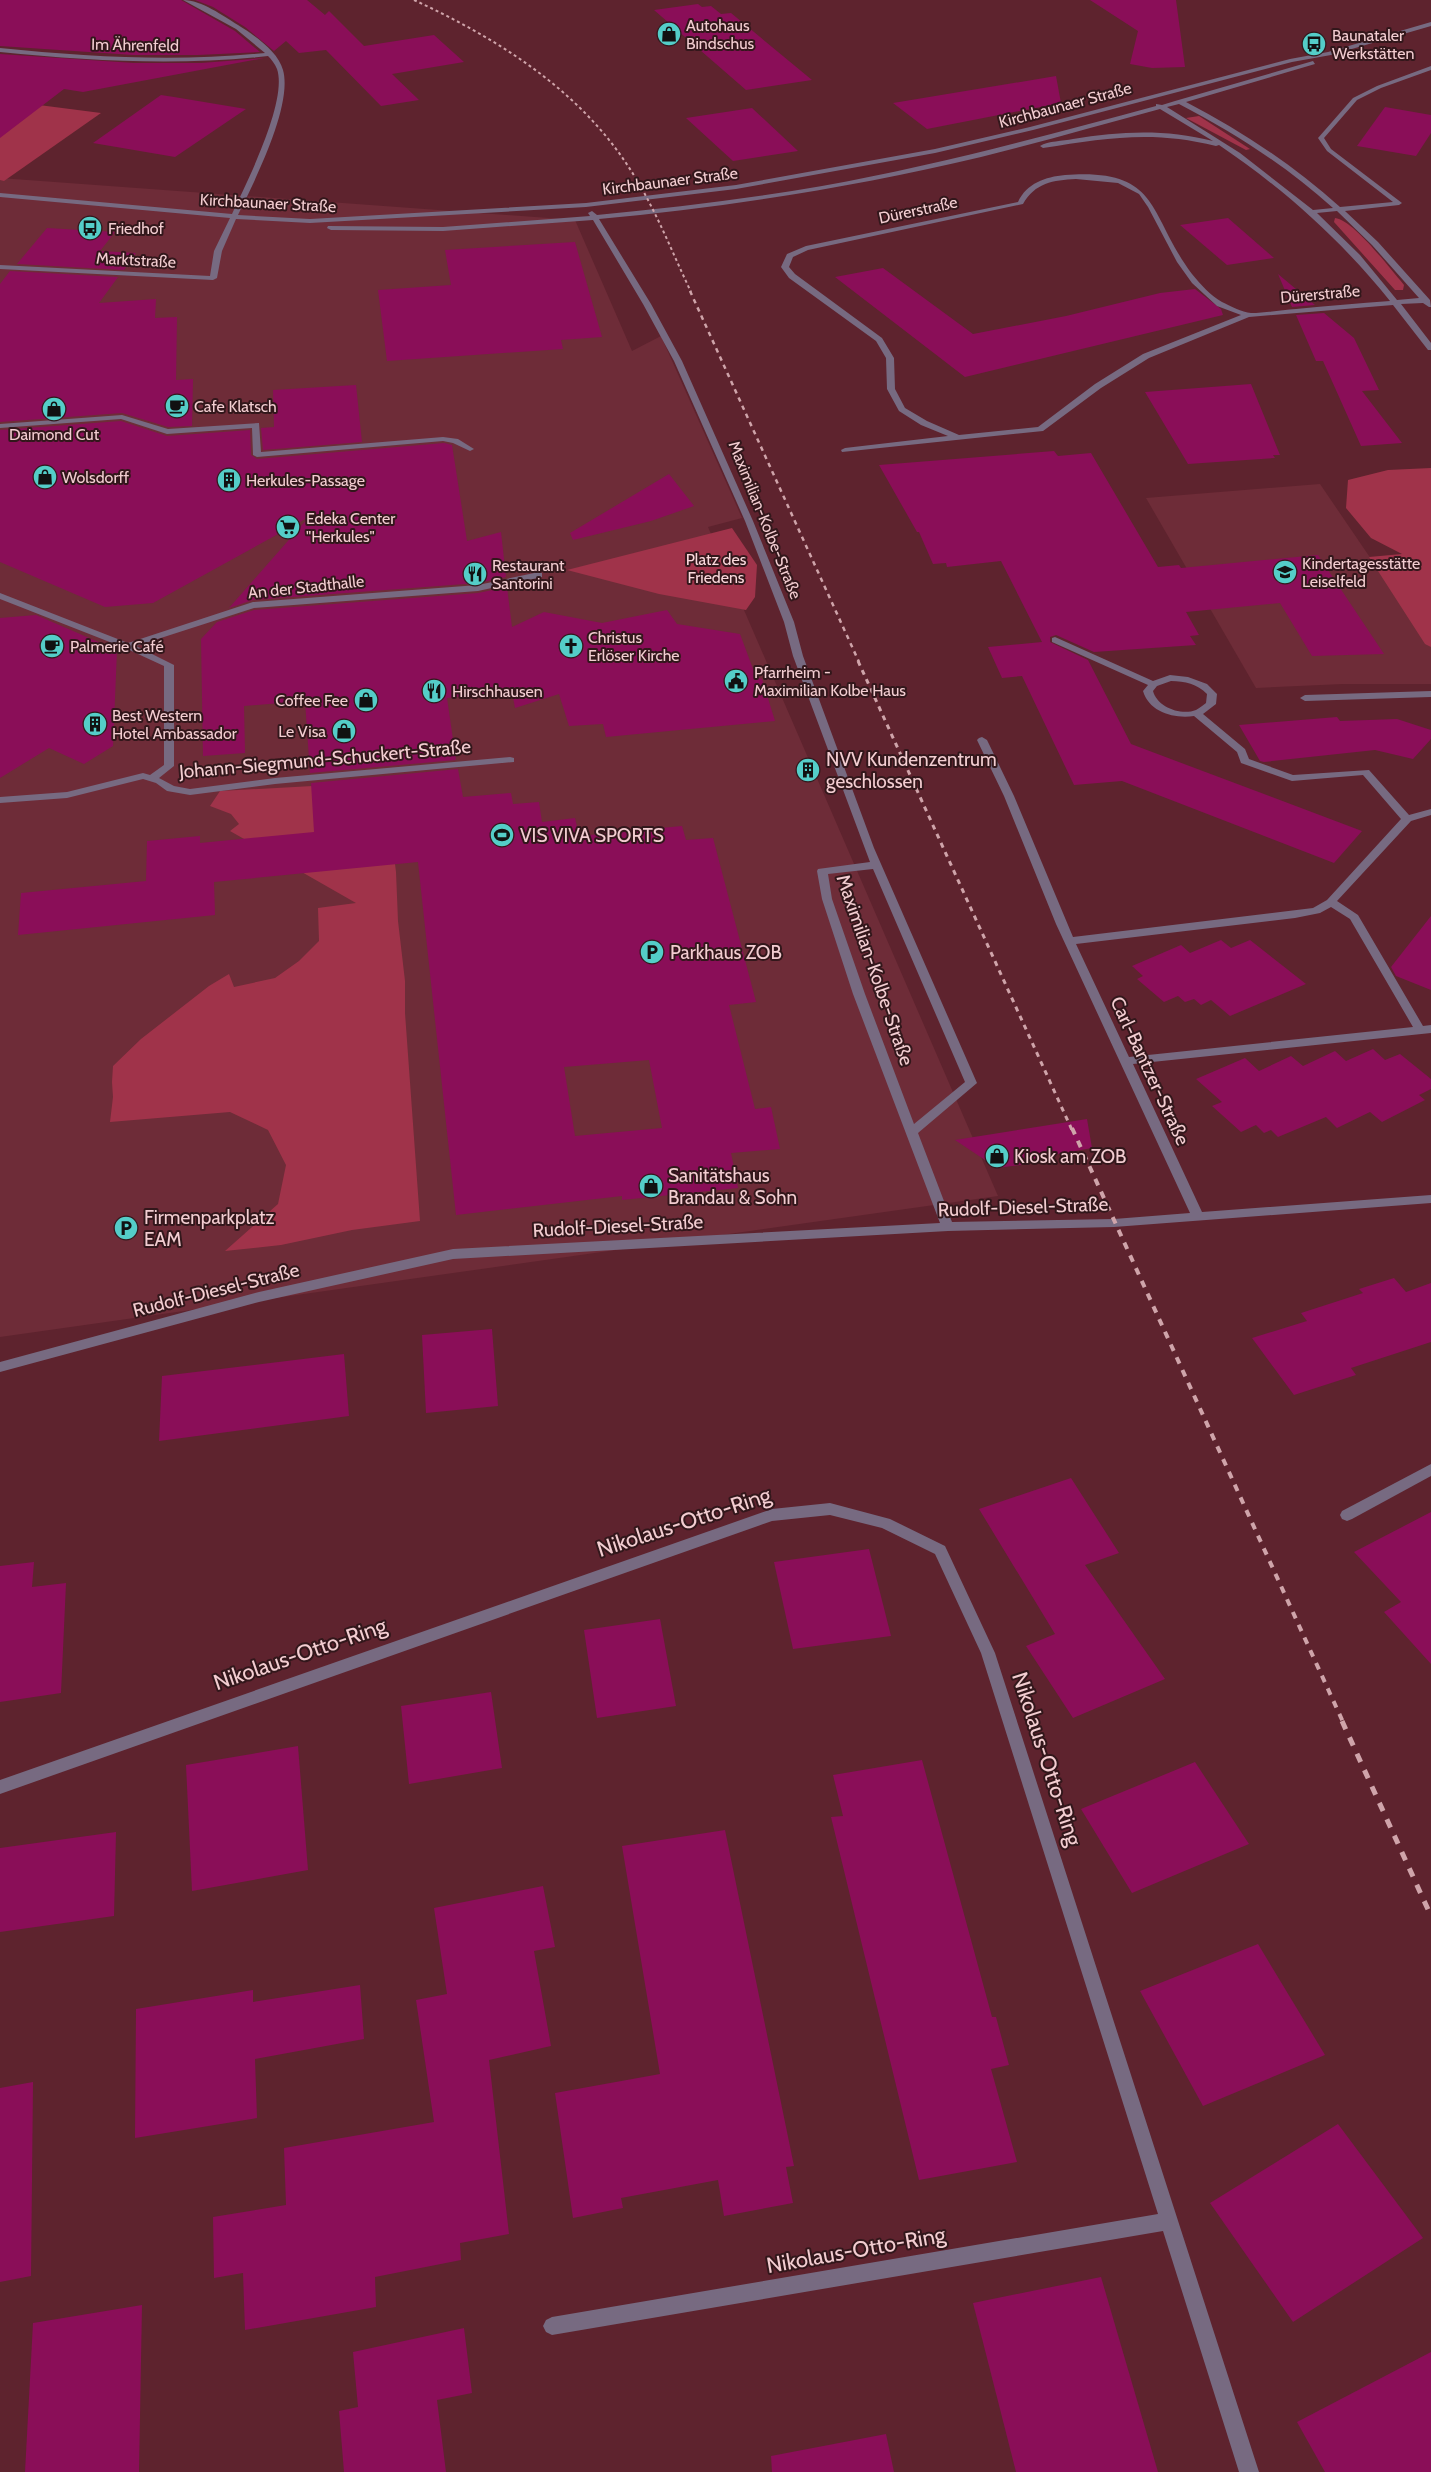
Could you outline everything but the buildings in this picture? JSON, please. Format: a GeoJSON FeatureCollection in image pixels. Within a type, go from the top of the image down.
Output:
{"type":"FeatureCollection","features":[{"type":"Feature","properties":{"kind":"street"},"geometry":{"type":"LineString","coordinates":[[186,0],[223,20],[270,54],[283,79],[278,108],[256,169],[233,220]]}},
{"type":"Feature","properties":{"kind":"street","name":"Kirchbaunaer Straße"},"geometry":{"type":"LineString","coordinates":[[0,195],[233,220],[334,221],[586,206],[736,188],[854,168],[990,138],[1292,60],[1330,54],[1431,24]]}},
{"type":"Feature","properties":{"kind":"street","name":"Im Ährenfeld"},"geometry":{"type":"LineString","coordinates":[[0,50],[100,59],[160,60],[218,59],[270,54]]}},
{"type":"Feature","properties":{"kind":"street","name":"Kirchbaunaer Straße"},"geometry":{"type":"LineString","coordinates":[[0,202],[338,228],[443,229],[595,218],[728,203],[802,192],[979,155],[1202,96],[1305,66],[1330,54]]}},
{"type":"Feature","properties":{"kind":"street"},"geometry":{"type":"LineString","coordinates":[[1312,212],[1398,203],[1329,150],[1321,138],[1355,99],[1379,87],[1431,68]]}},
{"type":"Feature","properties":{"kind":"street"},"geometry":{"type":"LineString","coordinates":[[1162,93],[1202,113],[1278,159],[1341,209],[1383,250],[1431,307]]}},
{"type":"Feature","properties":{"kind":"street"},"geometry":{"type":"LineString","coordinates":[[1202,96],[1198,102],[1202,113]]}},
{"type":"Feature","properties":{"kind":"street"},"geometry":{"type":"LineString","coordinates":[[1145,98],[1231,149],[1279,184],[1312,212],[1356,256],[1396,302],[1431,348]]}},
{"type":"Feature","properties":{"kind":"street","name":"Kirchbaunaer Straße"},"geometry":{"type":"LineString","coordinates":[[979,155],[1120,133],[1140,132],[1186,136],[1231,149]]}},
{"type":"Feature","properties":{"kind":"street","name":"Dürerstraße"},"geometry":{"type":"LineString","coordinates":[[956,437],[924,423],[902,409],[891,390],[890,358],[879,340],[792,276],[785,267],[790,256],[806,248],[1021,203],[1025,194],[1037,184],[1054,179],[1079,176],[1106,179],[1124,184],[1140,193],[1157,218],[1176,254],[1202,290],[1219,303],[1248,315]]}},
{"type":"Feature","properties":{"kind":"street","name":"Maximilian-Kolbe-Straße"},"geometry":{"type":"LineString","coordinates":[[586,206],[648,304],[678,361],[749,522],[778,594],[798,656],[876,865],[971,1083],[912,1132]]}},
{"type":"Feature","properties":{"kind":"street","name":"Marktstraße"},"geometry":{"type":"LineString","coordinates":[[0,266],[213,278],[218,253],[233,220]]}},
{"type":"Feature","properties":{"kind":"street","name":"Dürerstraße"},"geometry":{"type":"LineString","coordinates":[[845,450],[1040,429],[1098,386],[1146,356],[1248,315],[1426,300]]}},
{"type":"Feature","properties":{"kind":"street"},"geometry":{"type":"LineString","coordinates":[[0,426],[122,417],[167,432],[256,425],[258,454],[443,439],[455,441],[470,449]]}},
{"type":"Feature","properties":{"kind":"street","name":"An der Stadthalle"},"geometry":{"type":"LineString","coordinates":[[128,646],[253,605],[478,588],[539,575]]}},
{"type":"Feature","properties":{"kind":"street"},"geometry":{"type":"LineString","coordinates":[[0,596],[128,646],[169,665],[169,766],[152,778]]}},
{"type":"Feature","properties":{"kind":"street"},"geometry":{"type":"LineString","coordinates":[[1055,640],[1153,684]]}},
{"type":"Feature","properties":{"kind":"street"},"geometry":{"type":"LineString","coordinates":[[1180,678],[1191,680],[1208,689],[1212,694],[1211,704],[1196,713],[1178,714],[1154,705],[1147,694],[1153,684],[1161,680],[1180,678]]}},
{"type":"Feature","properties":{"kind":"street"},"geometry":{"type":"LineString","coordinates":[[1305,698],[1431,694]]}},
{"type":"Feature","properties":{"kind":"street"},"geometry":{"type":"LineString","coordinates":[[1196,713],[1242,751],[1245,761],[1292,778],[1365,772],[1372,778],[1403,823]]}},
{"type":"Feature","properties":{"kind":"street","name":"Carl-Bantzer-Straße"},"geometry":{"type":"LineString","coordinates":[[982,740],[1009,796],[1069,941],[1198,1216]]}},
{"type":"Feature","properties":{"kind":"street","name":"Johann-Siegmund-Schuckert-Straße"},"geometry":{"type":"LineString","coordinates":[[0,800],[67,795],[130,778],[152,778],[171,789],[190,792],[284,780],[510,760]]}},
{"type":"Feature","properties":{"kind":"street"},"geometry":{"type":"LineString","coordinates":[[1069,941],[1295,916],[1316,910],[1331,902],[1403,823],[1431,812]]}},
{"type":"Feature","properties":{"kind":"street","name":"Maximilian-Kolbe-Straße"},"geometry":{"type":"LineString","coordinates":[[876,865],[822,872],[828,899],[859,994],[948,1228]]}},
{"type":"Feature","properties":{"kind":"street"},"geometry":{"type":"LineString","coordinates":[[1126,1061],[1425,1029],[1354,917],[1331,902]]}},
{"type":"Feature","properties":{"kind":"street","name":"Rudolf-Diesel-Straße"},"geometry":{"type":"LineString","coordinates":[[0,1367],[259,1297],[453,1254],[948,1228],[1052,1226],[1431,1199]]}},
{"type":"Feature","properties":{"kind":"street"},"geometry":{"type":"LineString","coordinates":[[1347,1515],[1431,1469]]}},
{"type":"Feature","properties":{"kind":"street","name":"Nikolaus-Otto-Ring"},"geometry":{"type":"LineString","coordinates":[[0,1787],[537,1596],[772,1516],[830,1509],[885,1523],[940,1550],[988,1653],[1249,2472]]}},
{"type":"Feature","properties":{"kind":"street","name":"Nikolaus-Otto-Ring"},"geometry":{"type":"LineString","coordinates":[[552,2326],[1169,2221]]}},
{"type":"Feature","properties":{"kind":"shaded area"},"geometry":{"type":"Polygon","coordinates":[[[0,178],[575,220],[632,351],[661,336],[742,518],[708,527],[998,1196],[0,1337],[0,178]]]}},
{"type":"Feature","properties":{"kind":"shaded area","name":"Kindertagesstätte Leiselfeld"},"geometry":{"type":"Polygon","coordinates":[[[1320,484],[1431,647],[1431,684],[1343,684],[1256,688],[1146,498],[1320,484]]]}},
{"type":"Feature","properties":{"kind":"green space"},"geometry":{"type":"Polygon","coordinates":[[[0,100],[101,113],[4,181],[0,180],[0,100]]]}},
{"type":"Feature","properties":{"kind":"green space"},"geometry":{"type":"Polygon","coordinates":[[[1199,116],[1250,149],[1246,150],[1186,118],[1199,116]]]}},
{"type":"Feature","properties":{"kind":"green space"},"geometry":{"type":"Polygon","coordinates":[[[1335,218],[1351,226],[1369,244],[1404,285],[1403,290],[1395,290],[1334,222],[1335,218]]]}},
{"type":"Feature","properties":{"kind":"green space"},"geometry":{"type":"Polygon","coordinates":[[[1431,468],[1431,647],[1425,644],[1369,557],[1402,554],[1371,538],[1346,508],[1348,480],[1388,470],[1431,468]]]}},
{"type":"Feature","properties":{"kind":"green space","name":"Platz des Friedens"},"geometry":{"type":"Polygon","coordinates":[[[732,528],[757,565],[755,597],[746,610],[659,594],[567,570],[732,528]]]}},
{"type":"Feature","properties":{"kind":"green space"},"geometry":{"type":"Polygon","coordinates":[[[385,782],[396,872],[398,921],[405,981],[405,1013],[420,1221],[352,1230],[281,1245],[225,1251],[278,1204],[286,1165],[268,1130],[230,1112],[110,1122],[113,1097],[113,1066],[141,1039],[209,986],[229,974],[234,987],[275,978],[299,961],[319,941],[318,908],[356,903],[230,831],[239,824],[231,814],[210,806],[220,791],[385,782]]]}},
{"type":"Feature","properties":{"kind":"railway"},"geometry":{"type":"LineString","coordinates":[[414,0],[475,31],[504,49],[533,68],[585,112],[608,138],[637,181],[654,212],[691,292]]}},
{"type":"Feature","properties":{"kind":"railway"},"geometry":{"type":"LineString","coordinates":[[690,291],[859,662]]}},
{"type":"Feature","properties":{"kind":"railway"},"geometry":{"type":"LineString","coordinates":[[858,661],[1072,1130]]}},
{"type":"Feature","properties":{"kind":"railway"},"geometry":{"type":"LineString","coordinates":[[1072,1128],[1343,1722]]}},
{"type":"Feature","properties":{"kind":"railway"},"geometry":{"type":"LineString","coordinates":[[1342,1721],[1431,1916]]}},
{"type":"Feature","properties":{"kind":"place","name":"Autohaus Bindschus"},"geometry":{"type":"Point","coordinates":[669,34]}},
{"type":"Feature","properties":{"kind":"place","name":"Baunataler Werkstätten"},"geometry":{"type":"Point","coordinates":[1314,44]}},
{"type":"Feature","properties":{"kind":"place","name":"Friedhof"},"geometry":{"type":"Point","coordinates":[90,228]}},
{"type":"Feature","properties":{"kind":"place","name":"Cafe Klatsch"},"geometry":{"type":"Point","coordinates":[177,406]}},
{"type":"Feature","properties":{"kind":"place","name":"Daimond Cut"},"geometry":{"type":"Point","coordinates":[54,409]}},
{"type":"Feature","properties":{"kind":"place","name":"Wolsdorff"},"geometry":{"type":"Point","coordinates":[45,477]}},
{"type":"Feature","properties":{"kind":"place","name":"Herkules-Passage"},"geometry":{"type":"Point","coordinates":[229,480]}},
{"type":"Feature","properties":{"kind":"place","name":"Edeka Center \"Herkules\""},"geometry":{"type":"Point","coordinates":[288,527]}},
{"type":"Feature","properties":{"kind":"place","name":"Kindertagesstätte Leiselfeld"},"geometry":{"type":"Point","coordinates":[1285,572]}},
{"type":"Feature","properties":{"kind":"place","name":"Restaurant Santorini"},"geometry":{"type":"Point","coordinates":[475,574]}},
{"type":"Feature","properties":{"kind":"place","name":"Palmerie Café"},"geometry":{"type":"Point","coordinates":[52,646]}},
{"type":"Feature","properties":{"kind":"place","name":"Christus Erlöser Kirche"},"geometry":{"type":"Point","coordinates":[571,646]}},
{"type":"Feature","properties":{"kind":"place","name":"Pfarrheim - Maximilian Kolbe Haus"},"geometry":{"type":"Point","coordinates":[736,681]}},
{"type":"Feature","properties":{"kind":"place","name":"Hirschhausen"},"geometry":{"type":"Point","coordinates":[434,691]}},
{"type":"Feature","properties":{"kind":"place","name":"Coffee Fee"},"geometry":{"type":"Point","coordinates":[366,700]}},
{"type":"Feature","properties":{"kind":"place","name":"Best Western Hotel Ambassador"},"geometry":{"type":"Point","coordinates":[95,724]}},
{"type":"Feature","properties":{"kind":"place","name":"Le Visa"},"geometry":{"type":"Point","coordinates":[344,731]}},
{"type":"Feature","properties":{"kind":"place","name":"NVV Kundenzentrum geschlossen"},"geometry":{"type":"Point","coordinates":[808,770]}},
{"type":"Feature","properties":{"kind":"place","name":"VIS VIVA SPORTS"},"geometry":{"type":"Point","coordinates":[502,835]}},
{"type":"Feature","properties":{"kind":"place","name":"Parkhaus ZOB"},"geometry":{"type":"Point","coordinates":[652,952]}},
{"type":"Feature","properties":{"kind":"place","name":"Kiosk am ZOB"},"geometry":{"type":"Point","coordinates":[997,1156]}},
{"type":"Feature","properties":{"kind":"place","name":"Sanitätshaus Brandau & Sohn"},"geometry":{"type":"Point","coordinates":[651,1186]}},
{"type":"Feature","properties":{"kind":"place","name":"Firmenparkplatz EAM"},"geometry":{"type":"Point","coordinates":[126,1228]}}]}
